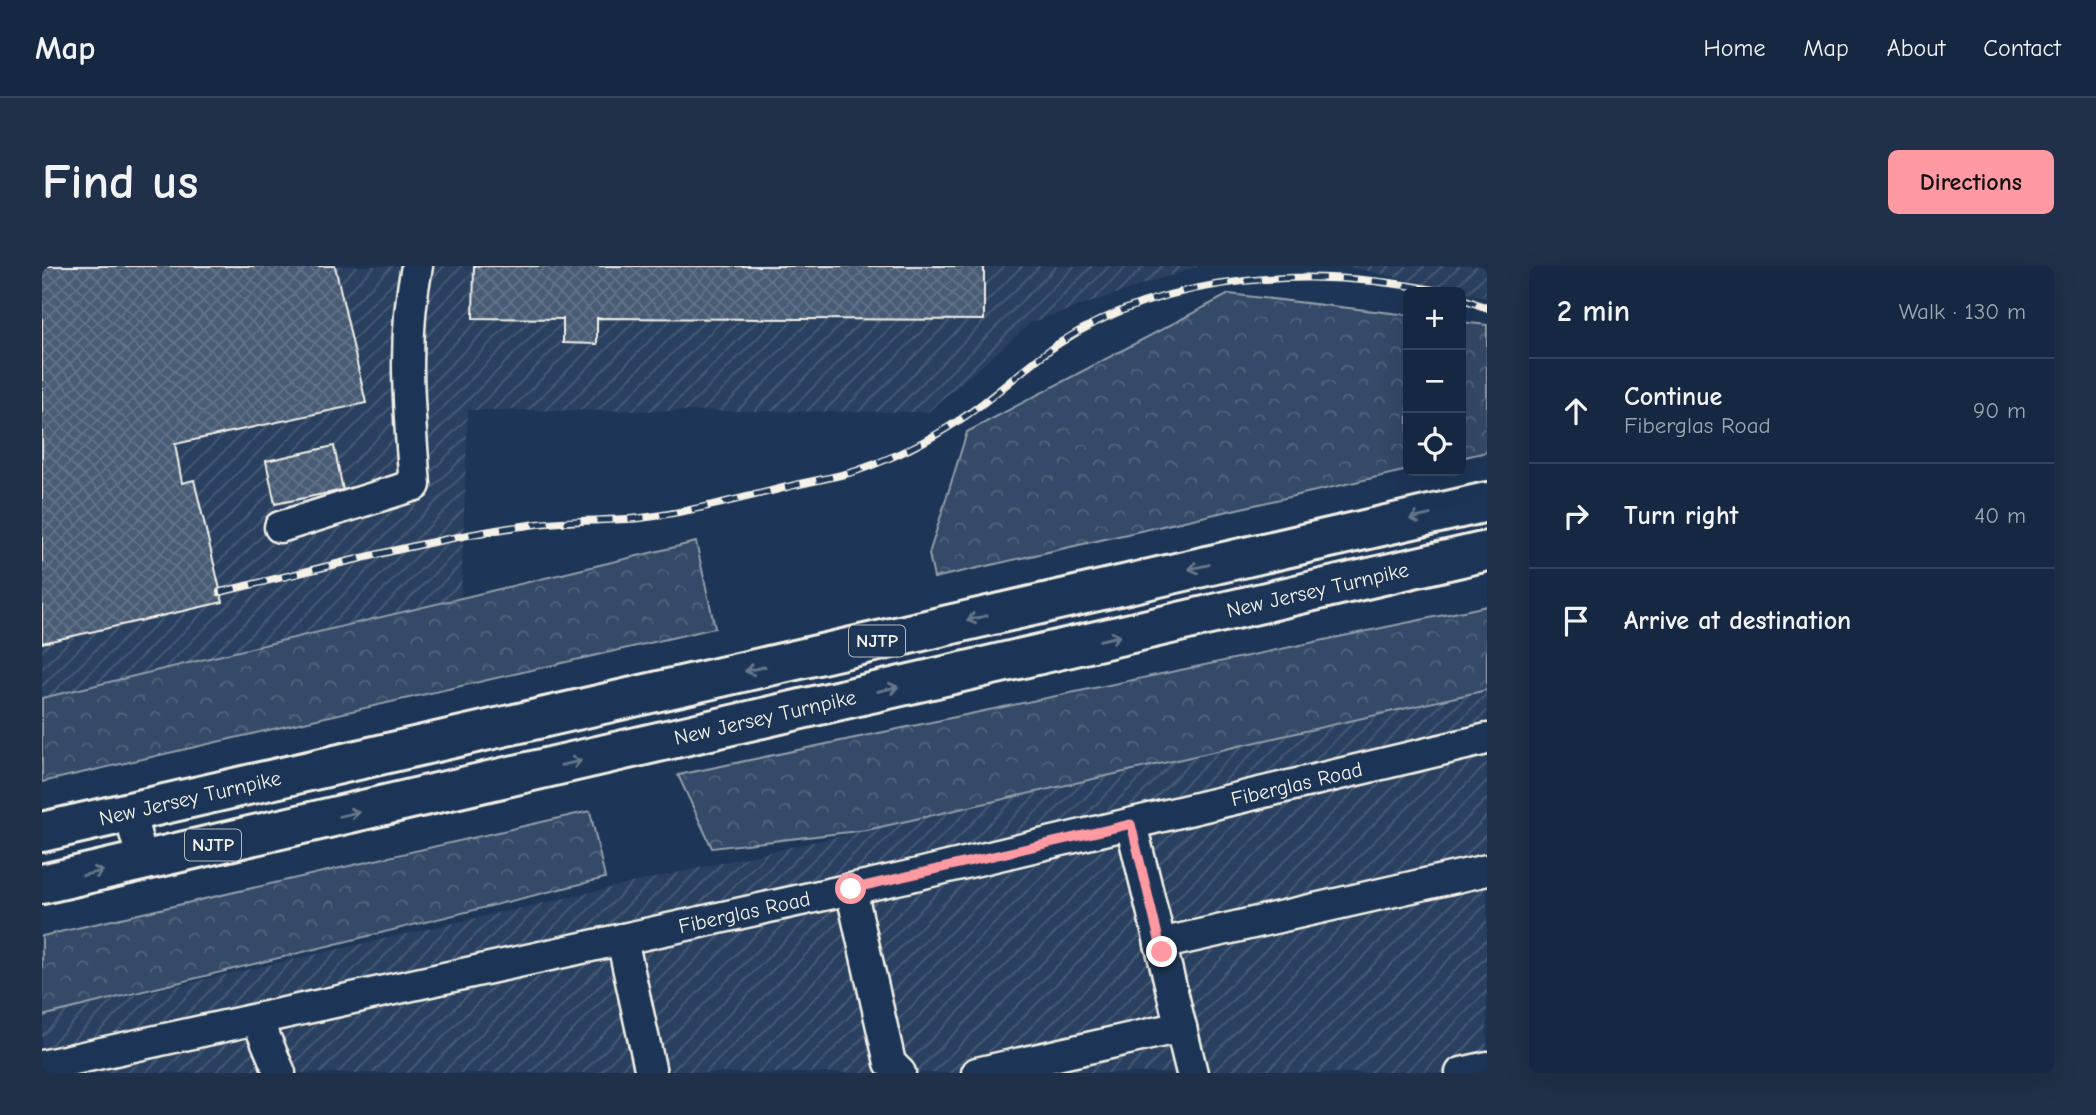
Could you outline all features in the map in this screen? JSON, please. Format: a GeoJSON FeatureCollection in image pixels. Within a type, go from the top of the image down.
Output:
{"type":"FeatureCollection","features":[{"type":"Feature","properties":{"kind":"highway","name":"New Jersey Turnpike"},"geometry":{"type":"LineString","coordinates":[[42,832],[1487,502]]}},
{"type":"Feature","properties":{"kind":"highway","name":"New Jersey Turnpike"},"geometry":{"type":"LineString","coordinates":[[42,884],[1487,551]]}},
{"type":"Feature","properties":{"kind":"street"},"geometry":{"type":"LineString","coordinates":[[280,527],[415,485],[409,404],[408,311],[417,266]]}},
{"type":"Feature","properties":{"kind":"street","name":"Fiberglas Road"},"geometry":{"type":"LineString","coordinates":[[42,1066],[851,889],[1487,739]]}},
{"type":"Feature","properties":{"kind":"street"},"geometry":{"type":"LineString","coordinates":[[129,813],[143,861]]}},
{"type":"Feature","properties":{"kind":"street"},"geometry":{"type":"LineString","coordinates":[[1131,824],[1192,1073]]}},
{"type":"Feature","properties":{"kind":"street"},"geometry":{"type":"LineString","coordinates":[[1160,944],[1487,870]]}},
{"type":"Feature","properties":{"kind":"street"},"geometry":{"type":"LineString","coordinates":[[851,889],[890,1063],[900,1073]]}},
{"type":"Feature","properties":{"kind":"street"},"geometry":{"type":"LineString","coordinates":[[622,939],[648,1072]]}},
{"type":"Feature","properties":{"kind":"street"},"geometry":{"type":"LineString","coordinates":[[257,1019],[280,1073]]}},
{"type":"Feature","properties":{"kind":"street"},"geometry":{"type":"LineString","coordinates":[[977,1073],[1181,1027]]}},
{"type":"Feature","properties":{"kind":"street"},"geometry":{"type":"LineString","coordinates":[[1461,1073],[1487,1067]]}},
{"type":"Feature","properties":{"kind":"shaded area"},"geometry":{"type":"Polygon","coordinates":[[[42,266],[1199,266],[1032,322],[928,412],[468,410],[461,597],[42,698],[42,266]]]}},
{"type":"Feature","properties":{"kind":"shaded area"},"geometry":{"type":"Polygon","coordinates":[[[1345,266],[1487,266],[1487,298],[1466,293],[1466,287],[1438,287],[1345,266]]]}},
{"type":"Feature","properties":{"kind":"shaded area"},"geometry":{"type":"Polygon","coordinates":[[[1487,690],[1487,1073],[42,1073],[42,1016],[1487,690]]]}},
{"type":"Feature","properties":{"kind":"green space"},"geometry":{"type":"Polygon","coordinates":[[[1229,294],[1403,314],[1403,471],[934,578],[929,554],[967,432],[1229,294]]]}},
{"type":"Feature","properties":{"kind":"green space"},"geometry":{"type":"Polygon","coordinates":[[[1466,323],[1487,325],[1487,452],[1466,457],[1466,323]]]}},
{"type":"Feature","properties":{"kind":"green space"},"geometry":{"type":"Polygon","coordinates":[[[696,542],[715,628],[42,782],[42,698],[696,542]]]}},
{"type":"Feature","properties":{"kind":"green space"},"geometry":{"type":"Polygon","coordinates":[[[1487,606],[1487,690],[867,830],[712,848],[678,775],[1487,606]]]}},
{"type":"Feature","properties":{"kind":"green space"},"geometry":{"type":"Polygon","coordinates":[[[590,811],[605,878],[42,1016],[42,936],[590,811]]]}},
{"type":"Feature","properties":{"kind":"building"},"geometry":{"type":"Polygon","coordinates":[[[42,266],[335,266],[366,403],[175,444],[182,483],[194,480],[223,602],[42,643],[42,266]]]}},
{"type":"Feature","properties":{"kind":"building"},"geometry":{"type":"Polygon","coordinates":[[[474,266],[984,266],[984,320],[597,318],[597,344],[563,343],[563,319],[473,318],[474,266]]]}},
{"type":"Feature","properties":{"kind":"building"},"geometry":{"type":"Polygon","coordinates":[[[334,446],[343,490],[275,504],[266,461],[334,446]]]}},
{"type":"Feature","properties":{"kind":"railway"},"geometry":{"type":"LineString","coordinates":[[220,592],[457,537],[537,524],[659,515],[714,505],[856,471],[883,461],[949,427],[1058,344],[1101,320],[1147,301],[1195,289],[1245,281],[1296,278],[1346,279],[1413,287]]}},
{"type":"Feature","properties":{"kind":"railway"},"geometry":{"type":"LineString","coordinates":[[1466,300],[1487,308]]}},
{"type":"Feature","properties":{"kind":"route"},"geometry":{"type":"LineString","coordinates":[[851,889],[1131,824],[1162,952]]}}]}
